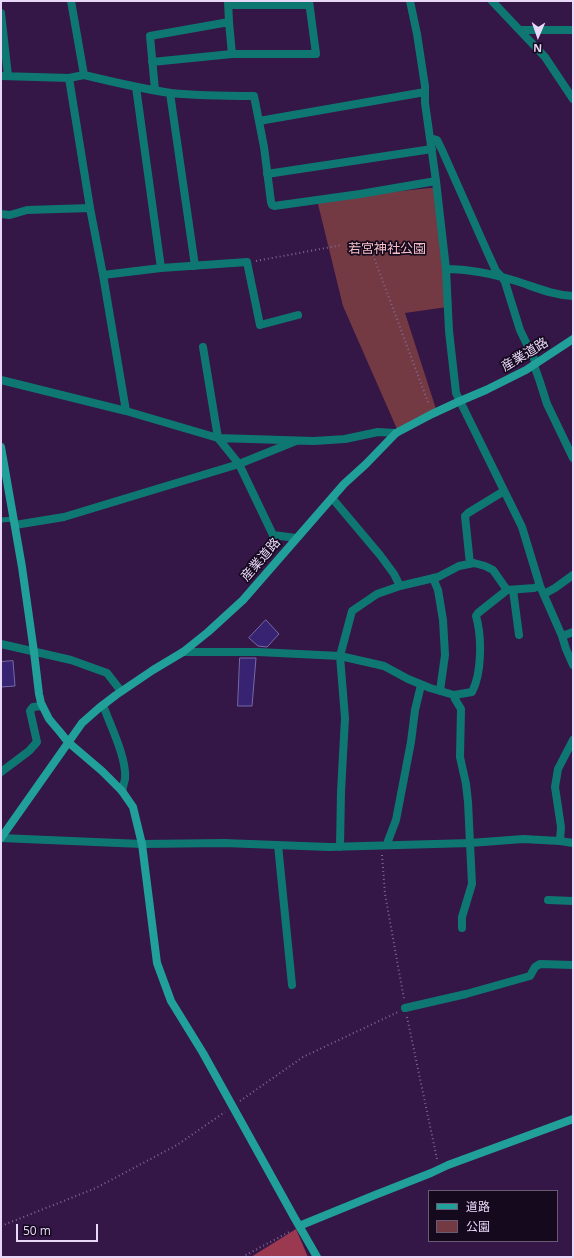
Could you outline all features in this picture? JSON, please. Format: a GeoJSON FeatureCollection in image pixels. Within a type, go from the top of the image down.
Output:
{"type":"FeatureCollection","features":[{"type":"Feature","properties":{"kind":"street"},"geometry":{"type":"LineString","coordinates":[[71,1],[84,75]]}},
{"type":"Feature","properties":{"kind":"street"},"geometry":{"type":"LineString","coordinates":[[410,1],[417,34],[436,181],[446,269],[449,331],[456,393],[522,527],[542,590],[573,665]]}},
{"type":"Feature","properties":{"kind":"street"},"geometry":{"type":"LineString","coordinates":[[492,1],[545,57],[573,99]]}},
{"type":"Feature","properties":{"kind":"street"},"geometry":{"type":"LineString","coordinates":[[152,62],[232,54],[316,54],[309,3],[228,3],[232,54]]}},
{"type":"Feature","properties":{"kind":"street"},"geometry":{"type":"LineString","coordinates":[[1,13],[5,76],[69,78],[84,75],[170,93],[201,96],[254,96],[272,205],[276,206],[360,194],[436,181]]}},
{"type":"Feature","properties":{"kind":"street"},"geometry":{"type":"LineString","coordinates":[[155,90],[150,36],[229,22]]}},
{"type":"Feature","properties":{"kind":"street"},"geometry":{"type":"LineString","coordinates":[[520,30],[573,30]]}},
{"type":"Feature","properties":{"kind":"street"},"geometry":{"type":"LineString","coordinates":[[69,78],[90,208],[126,411]]}},
{"type":"Feature","properties":{"kind":"street"},"geometry":{"type":"LineString","coordinates":[[136,87],[161,268]]}},
{"type":"Feature","properties":{"kind":"street"},"geometry":{"type":"LineString","coordinates":[[259,121],[425,92]]}},
{"type":"Feature","properties":{"kind":"street"},"geometry":{"type":"LineString","coordinates":[[170,93],[195,266]]}},
{"type":"Feature","properties":{"kind":"street"},"geometry":{"type":"LineString","coordinates":[[430,138],[436,140],[442,150],[496,271],[502,278],[508,290],[520,330],[535,364],[547,404],[573,458]]}},
{"type":"Feature","properties":{"kind":"street"},"geometry":{"type":"LineString","coordinates":[[267,174],[432,149]]}},
{"type":"Feature","properties":{"kind":"street"},"geometry":{"type":"LineString","coordinates":[[1,214],[10,215],[27,210],[90,208]]}},
{"type":"Feature","properties":{"kind":"street"},"geometry":{"type":"LineString","coordinates":[[103,275],[161,268],[247,262],[260,325],[298,314]]}},
{"type":"Feature","properties":{"kind":"street"},"geometry":{"type":"LineString","coordinates":[[446,269],[480,272],[554,294],[573,296]]}},
{"type":"Feature","properties":{"kind":"street","name":"産業道路"},"geometry":{"type":"LineString","coordinates":[[1,838],[82,723],[103,705],[152,670],[183,652],[208,632],[243,600],[344,484],[396,433],[432,414],[526,370],[573,338]]}},
{"type":"Feature","properties":{"kind":"street"},"geometry":{"type":"LineString","coordinates":[[203,347],[218,438],[238,464],[273,535],[296,538]]}},
{"type":"Feature","properties":{"kind":"street"},"geometry":{"type":"LineString","coordinates":[[1,380],[126,411],[218,438],[296,441],[345,439],[378,432],[396,433]]}},
{"type":"Feature","properties":{"kind":"street"},"geometry":{"type":"LineString","coordinates":[[15,522],[64,517],[238,464],[296,441]]}},
{"type":"Feature","properties":{"kind":"street"},"geometry":{"type":"LineString","coordinates":[[1,446],[22,567],[34,652],[38,694],[42,706],[49,719],[68,742],[102,771],[122,791],[133,808],[142,844],[157,963],[171,1001],[203,1053],[317,1257]]}},
{"type":"Feature","properties":{"kind":"street"},"geometry":{"type":"LineString","coordinates":[[470,564],[465,516],[504,491]]}},
{"type":"Feature","properties":{"kind":"street"},"geometry":{"type":"LineString","coordinates":[[332,498],[380,555],[394,574],[400,586]]}},
{"type":"Feature","properties":{"kind":"street"},"geometry":{"type":"LineString","coordinates":[[340,847],[345,718],[340,656],[352,611],[377,594],[400,586],[438,577],[459,566],[474,563],[493,570],[510,590],[519,635]]}},
{"type":"Feature","properties":{"kind":"street"},"geometry":{"type":"LineString","coordinates":[[183,652],[258,652],[340,656],[384,666],[421,685],[454,695],[472,692],[478,671],[480,644],[476,616],[478,613],[510,590],[534,588],[542,590],[555,588],[566,581],[573,574]]}},
{"type":"Feature","properties":{"kind":"street"},"geometry":{"type":"LineString","coordinates":[[433,578],[438,590],[443,620],[445,655],[440,691]]}},
{"type":"Feature","properties":{"kind":"street"},"geometry":{"type":"LineString","coordinates":[[562,636],[573,632]]}},
{"type":"Feature","properties":{"kind":"street"},"geometry":{"type":"LineString","coordinates":[[1,644],[71,660],[107,673],[121,692]]}},
{"type":"Feature","properties":{"kind":"street"},"geometry":{"type":"LineString","coordinates":[[384,846],[396,820],[411,742],[415,710],[421,685]]}},
{"type":"Feature","properties":{"kind":"street"},"geometry":{"type":"LineString","coordinates":[[454,695],[461,709],[460,757],[466,784],[472,884],[462,917],[462,928]]}},
{"type":"Feature","properties":{"kind":"street"},"geometry":{"type":"LineString","coordinates":[[103,705],[124,765],[125,778],[122,791]]}},
{"type":"Feature","properties":{"kind":"street"},"geometry":{"type":"LineString","coordinates":[[1,772],[29,752],[37,742],[30,712],[34,707],[42,706]]}},
{"type":"Feature","properties":{"kind":"street"},"geometry":{"type":"LineString","coordinates":[[560,841],[561,827],[555,787],[558,769],[573,740]]}},
{"type":"Feature","properties":{"kind":"street"},"geometry":{"type":"LineString","coordinates":[[1,838],[142,844],[224,843],[340,847],[470,843],[523,839],[573,843]]}},
{"type":"Feature","properties":{"kind":"street"},"geometry":{"type":"LineString","coordinates":[[278,845],[292,985]]}},
{"type":"Feature","properties":{"kind":"street"},"geometry":{"type":"LineString","coordinates":[[548,900],[573,901]]}},
{"type":"Feature","properties":{"kind":"street"},"geometry":{"type":"LineString","coordinates":[[405,1008],[466,994],[530,976],[535,967],[540,964],[573,965]]}},
{"type":"Feature","properties":{"kind":"street"},"geometry":{"type":"LineString","coordinates":[[299,1226],[375,1194],[431,1173],[439,1168],[573,1119]]}},
{"type":"Feature","properties":{"kind":"lane"},"geometry":{"type":"LineString","coordinates":[[1,520],[15,522]]}},
{"type":"Feature","properties":{"kind":"path"},"geometry":{"type":"LineString","coordinates":[[369,244],[432,414]]}},
{"type":"Feature","properties":{"kind":"path"},"geometry":{"type":"LineString","coordinates":[[247,262],[342,245]]}},
{"type":"Feature","properties":{"kind":"path"},"geometry":{"type":"LineString","coordinates":[[384,846],[385,894],[405,1008],[439,1168]]}},
{"type":"Feature","properties":{"kind":"path"},"geometry":{"type":"LineString","coordinates":[[1,1226],[96,1188],[177,1145],[303,1057],[405,1008]]}},
{"type":"Feature","properties":{"kind":"path"},"geometry":{"type":"LineString","coordinates":[[242,1257],[299,1226]]}},
{"type":"Feature","properties":{"kind":"green space","name":"若宮神社公園"},"geometry":{"type":"Polygon","coordinates":[[[439,187],[447,307],[405,313],[436,409],[397,429],[343,306],[317,200],[439,187]]]}},
{"type":"Feature","properties":{"kind":"shaded area"},"geometry":{"type":"Polygon","coordinates":[[[296,1229],[308,1257],[251,1257],[296,1229]]]}},
{"type":"Feature","properties":{"kind":"building"},"geometry":{"type":"Polygon","coordinates":[[[266,620],[279,634],[267,647],[258,646],[249,638],[266,620]]]}},
{"type":"Feature","properties":{"kind":"building"},"geometry":{"type":"Polygon","coordinates":[[[240,658],[256,658],[252,706],[238,706],[240,658]]]}},
{"type":"Feature","properties":{"kind":"building"},"geometry":{"type":"Polygon","coordinates":[[[13,661],[15,686],[1,687],[1,662],[13,661]]]}}]}
